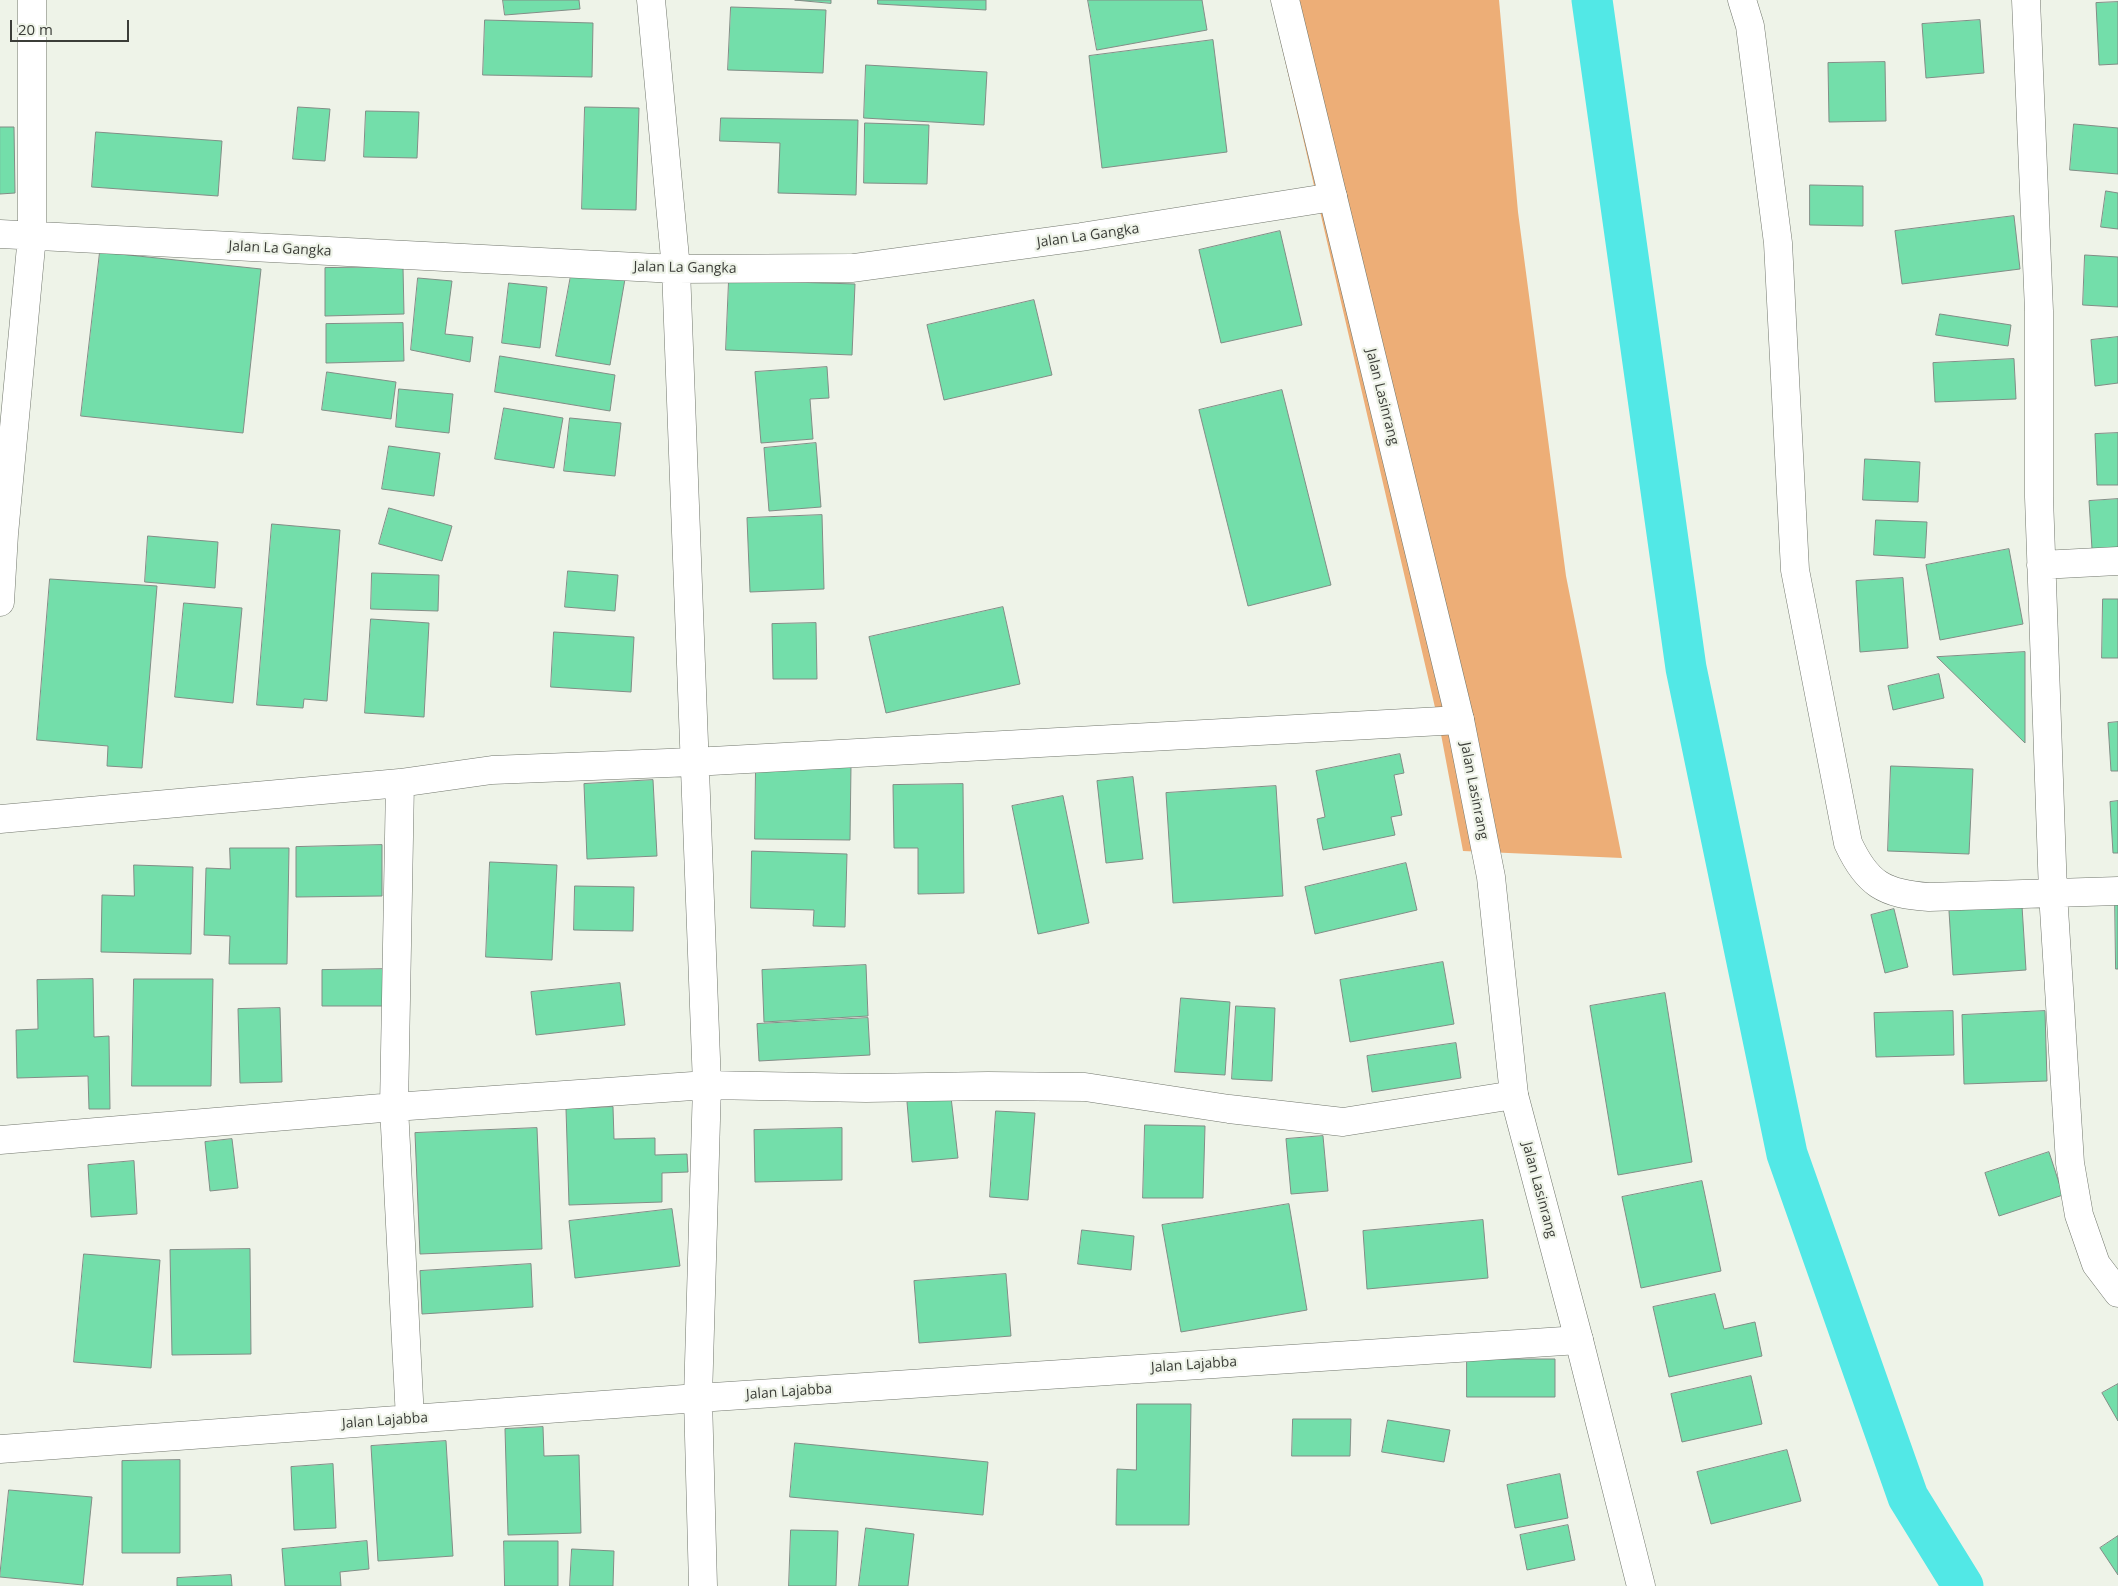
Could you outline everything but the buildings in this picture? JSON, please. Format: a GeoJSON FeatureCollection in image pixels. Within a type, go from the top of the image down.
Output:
{"type":"FeatureCollection","features":[{"type":"Feature","properties":{"kind":"street"},"geometry":{"type":"LineString","coordinates":[[0,602],[2,533],[32,236],[32,0]]}},
{"type":"Feature","properties":{"kind":"street"},"geometry":{"type":"LineString","coordinates":[[651,0],[676,269],[707,1085],[698,1398],[703,1586]]}},
{"type":"Feature","properties":{"kind":"street","name":"Jalan Lasinrang"},"geometry":{"type":"LineString","coordinates":[[1285,0],[1460,720],[1491,877],[1514,1095],[1579,1340],[1641,1586]]}},
{"type":"Feature","properties":{"kind":"street"},"geometry":{"type":"LineString","coordinates":[[1742,0],[1750,26],[1778,244],[1795,570],[1848,844],[1859,866],[1866,875],[1888,890],[1906,896],[2118,892]]}},
{"type":"Feature","properties":{"kind":"street"},"geometry":{"type":"LineString","coordinates":[[2026,0],[2039,311],[2038,497],[2053,894],[2072,1172],[2079,1215],[2096,1264],[2118,1294]]}},
{"type":"Feature","properties":{"kind":"street","name":"Jalan La Gangka"},"geometry":{"type":"LineString","coordinates":[[0,234],[676,269],[853,268],[1081,238],[1333,197]]}},
{"type":"Feature","properties":{"kind":"street"},"geometry":{"type":"LineString","coordinates":[[2041,565],[2118,561]]}},
{"type":"Feature","properties":{"kind":"street"},"geometry":{"type":"LineString","coordinates":[[0,819],[400,783],[492,770],[694,762],[1460,720]]}},
{"type":"Feature","properties":{"kind":"street"},"geometry":{"type":"LineString","coordinates":[[400,783],[394,1107],[410,1419]]}},
{"type":"Feature","properties":{"kind":"street"},"geometry":{"type":"LineString","coordinates":[[0,1140],[394,1107],[707,1085],[866,1088],[1085,1087],[1229,1109],[1343,1122],[1514,1095]]}},
{"type":"Feature","properties":{"kind":"street","name":"Jalan Lajabba"},"geometry":{"type":"LineString","coordinates":[[0,1449],[698,1398],[1579,1340]]}},
{"type":"Feature","properties":{"kind":"shaded area"},"geometry":{"type":"Polygon","coordinates":[[[1271,0],[1499,0],[1518,212],[1566,576],[1622,858],[1463,851],[1440,729],[1271,0]]]}},
{"type":"Feature","properties":{"kind":"waterway"},"geometry":{"type":"LineString","coordinates":[[1592,0],[1686,668],[1787,1154],[1908,1497],[1963,1586]]}}]}
